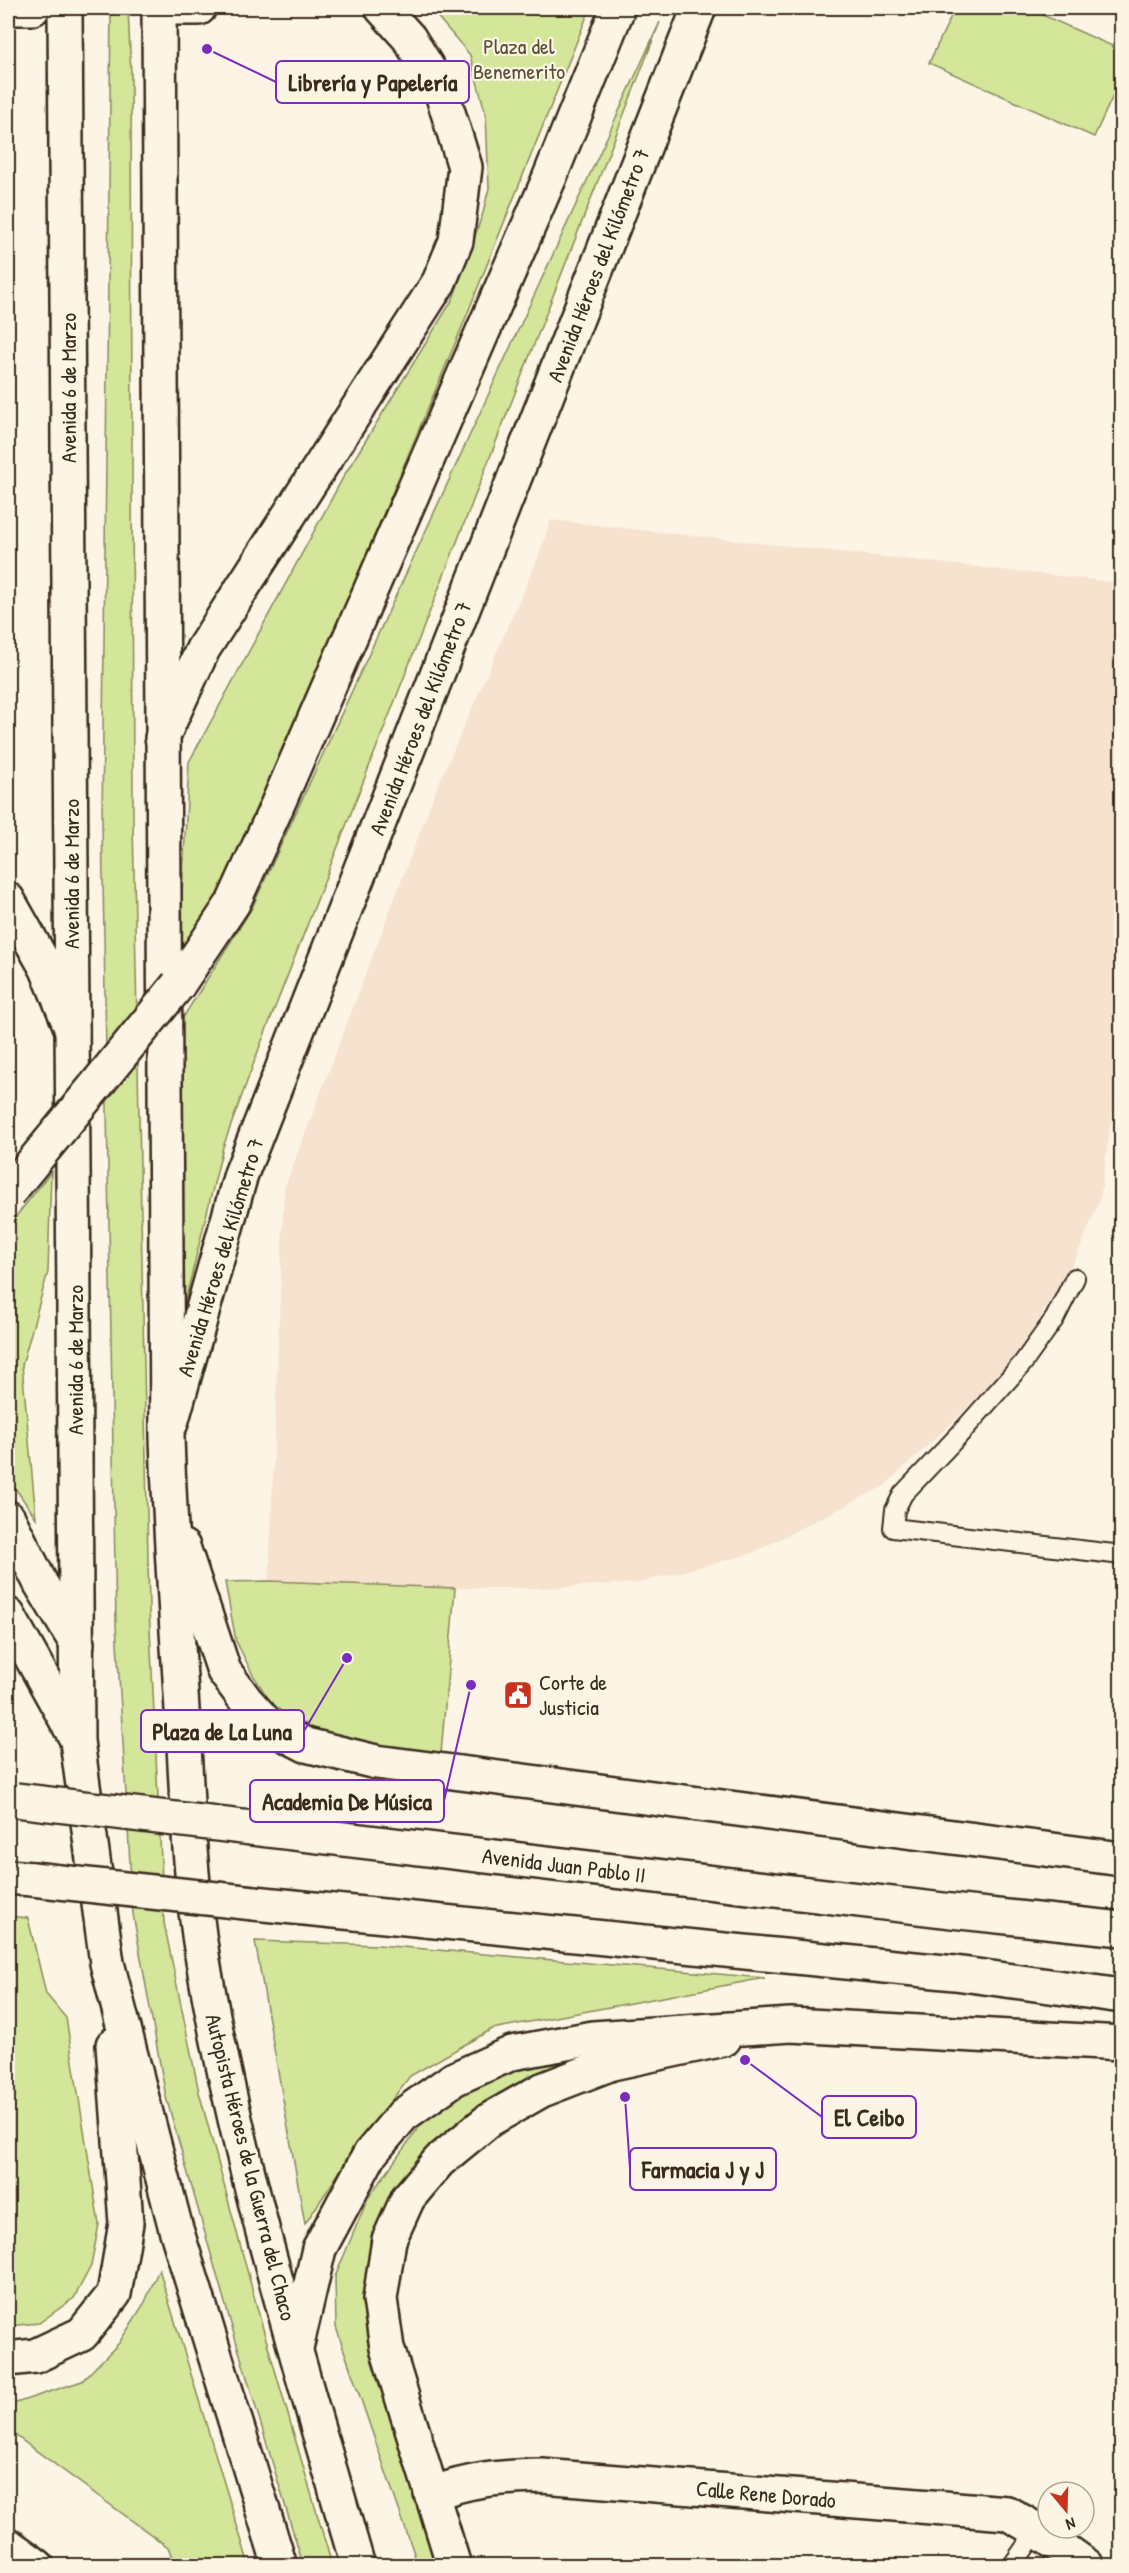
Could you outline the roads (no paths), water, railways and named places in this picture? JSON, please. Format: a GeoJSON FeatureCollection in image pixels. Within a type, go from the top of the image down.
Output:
{"type":"FeatureCollection","features":[{"type":"Feature","properties":{"kind":"main road"},"geometry":{"type":"LineString","coordinates":[[8,8],[33,8]]}},
{"type":"Feature","properties":{"kind":"main road","name":"Avenida 6 de Marzo"},"geometry":{"type":"LineString","coordinates":[[65,8],[77,1741]]}},
{"type":"Feature","properties":{"kind":"main road"},"geometry":{"type":"LineString","coordinates":[[200,8],[159,8],[167,1437],[169,1508],[224,1671],[269,1726],[306,1745],[376,1761],[1122,1859]]}},
{"type":"Feature","properties":{"kind":"main road"},"geometry":{"type":"LineString","coordinates":[[162,738],[203,649],[439,282],[456,241],[465,167],[445,101],[441,90],[409,38],[382,8]]}},
{"type":"Feature","properties":{"kind":"main road"},"geometry":{"type":"LineString","coordinates":[[8,1193],[178,985],[233,903],[549,179],[618,8]]}},
{"type":"Feature","properties":{"kind":"main road","name":"Avenida Héroes del Kilómetro 7"},"geometry":{"type":"LineString","coordinates":[[167,1437],[241,1174],[699,8]]}},
{"type":"Feature","properties":{"kind":"main road"},"geometry":{"type":"LineString","coordinates":[[8,900],[47,969],[72,1031]]}},
{"type":"Feature","properties":{"kind":"main road","name":"Autopista Héroes de la Guerra del Chaco"},"geometry":{"type":"LineString","coordinates":[[169,1508],[189,1836],[203,1957],[224,2073],[296,2349],[358,2565]]}},
{"type":"Feature","properties":{"kind":"main road"},"geometry":{"type":"LineString","coordinates":[[8,1518],[41,1584],[77,1644]]}},
{"type":"Feature","properties":{"kind":"main road"},"geometry":{"type":"LineString","coordinates":[[8,1614],[77,1741],[106,1959],[126,2223],[114,2294],[82,2334],[35,2356],[8,2359]]}},
{"type":"Feature","properties":{"kind":"main road","name":"Avenida Juan Pablo II"},"geometry":{"type":"LineString","coordinates":[[12,1800],[960,1912],[1122,1929]]}},
{"type":"Feature","properties":{"kind":"main road"},"geometry":{"type":"LineString","coordinates":[[20,1878],[955,1972],[1122,1996]]}},
{"type":"Feature","properties":{"kind":"main road"},"geometry":{"type":"LineString","coordinates":[[106,1959],[176,2229],[280,2565]]}},
{"type":"Feature","properties":{"kind":"main road"},"geometry":{"type":"LineString","coordinates":[[296,2349],[319,2249],[370,2154],[403,2115],[454,2079],[512,2053],[593,2038],[791,2025],[1122,2043]]}},
{"type":"Feature","properties":{"kind":"main road"},"geometry":{"type":"LineString","coordinates":[[454,2565],[387,2348],[380,2300],[388,2240],[408,2198],[439,2161],[489,2120],[542,2090],[612,2063],[791,2025]]}},
{"type":"Feature","properties":{"kind":"main road","name":"Calle Rene Dorado"},"geometry":{"type":"LineString","coordinates":[[431,2494],[464,2482],[503,2477],[542,2476],[1007,2514],[1036,2529]]}},
{"type":"Feature","properties":{"kind":"main road","name":"Calle Rene Dorado"},"geometry":{"type":"LineString","coordinates":[[1051,2540],[1087,2565]]}},
{"type":"Feature","properties":{"kind":"main road"},"geometry":{"type":"LineString","coordinates":[[8,2546],[36,2565]]}},
{"type":"Feature","properties":{"kind":"lane"},"geometry":{"type":"LineString","coordinates":[[1075,1278],[1055,1318],[1023,1363],[903,1494],[896,1510],[893,1528],[1122,1555]]}},
{"type":"Feature","properties":{"kind":"lane"},"geometry":{"type":"LineString","coordinates":[[1012,2565],[1036,2531]]}},
{"type":"Feature","properties":{"kind":"place","name":"Librería y Papelería"},"geometry":{"type":"Point","coordinates":[207,49]}},
{"type":"Feature","properties":{"kind":"place","name":"Plaza de La Luna"},"geometry":{"type":"Point","coordinates":[347,1658]}},
{"type":"Feature","properties":{"kind":"place","name":"Academia De Música"},"geometry":{"type":"Point","coordinates":[471,1685]}},
{"type":"Feature","properties":{"kind":"place","name":"Corte de Justicia"},"geometry":{"type":"Point","coordinates":[518,1695]}},
{"type":"Feature","properties":{"kind":"place","name":"El Ceibo"},"geometry":{"type":"Point","coordinates":[745,2060]}},
{"type":"Feature","properties":{"kind":"place","name":"Farmacia J y J"},"geometry":{"type":"Point","coordinates":[625,2097]}},
{"type":"Feature","properties":{"kind":"park label","name":"Plaza del Benemerito"},"geometry":{"type":"Point","coordinates":[519,58]}}]}
